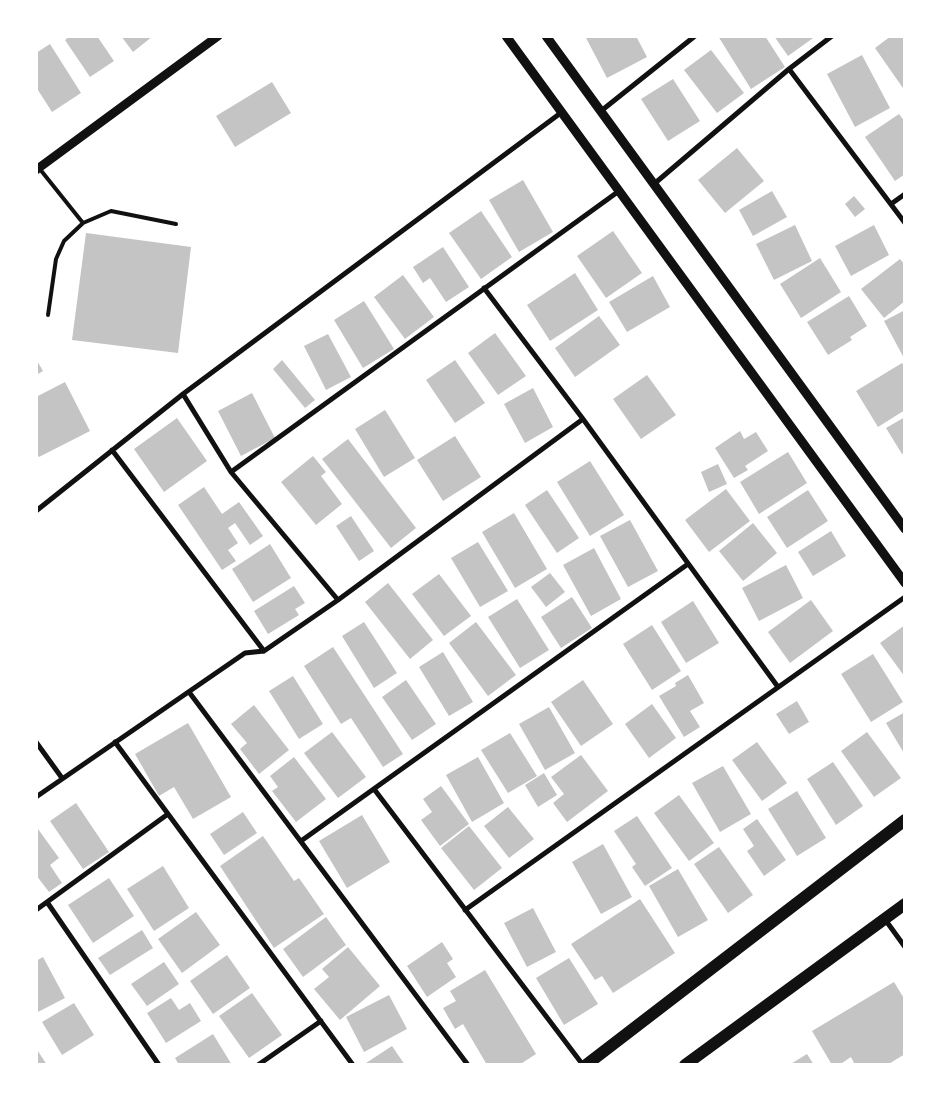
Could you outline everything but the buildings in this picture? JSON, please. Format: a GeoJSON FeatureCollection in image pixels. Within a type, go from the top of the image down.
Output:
{"type":"FeatureCollection","features":[{"type":"Feature","properties":{"kind":"main road"},"geometry":{"type":"LineString","coordinates":[[584,1065],[905,820]]}},
{"type":"Feature","properties":{"kind":"main road"},"geometry":{"type":"LineString","coordinates":[[686,1065],[905,904]]}},
{"type":"Feature","properties":{"kind":"street"},"geometry":{"type":"LineString","coordinates":[[38,169],[218,36]]}},
{"type":"Feature","properties":{"kind":"street"},"geometry":{"type":"LineString","coordinates":[[506,36],[905,583]]}},
{"type":"Feature","properties":{"kind":"street"},"geometry":{"type":"LineString","coordinates":[[546,36],[905,529]]}},
{"type":"Feature","properties":{"kind":"street"},"geometry":{"type":"LineString","coordinates":[[601,111],[695,36]]}},
{"type":"Feature","properties":{"kind":"street"},"geometry":{"type":"LineString","coordinates":[[654,184],[789,69],[832,36]]}},
{"type":"Feature","properties":{"kind":"street"},"geometry":{"type":"LineString","coordinates":[[789,69],[905,223]]}},
{"type":"Feature","properties":{"kind":"street"},"geometry":{"type":"LineString","coordinates":[[36,510],[183,394],[562,112]]}},
{"type":"Feature","properties":{"kind":"street"},"geometry":{"type":"LineString","coordinates":[[231,472],[619,191]]}},
{"type":"Feature","properties":{"kind":"street"},"geometry":{"type":"LineString","coordinates":[[891,204],[905,194]]}},
{"type":"Feature","properties":{"kind":"street"},"geometry":{"type":"LineString","coordinates":[[484,288],[583,419],[778,687]]}},
{"type":"Feature","properties":{"kind":"street"},"geometry":{"type":"LineString","coordinates":[[183,394],[231,472],[338,600]]}},
{"type":"Feature","properties":{"kind":"street"},"geometry":{"type":"LineString","coordinates":[[36,797],[245,653],[264,651],[338,600],[583,419]]}},
{"type":"Feature","properties":{"kind":"street"},"geometry":{"type":"LineString","coordinates":[[112,450],[264,651]]}},
{"type":"Feature","properties":{"kind":"street"},"geometry":{"type":"LineString","coordinates":[[301,841],[688,564]]}},
{"type":"Feature","properties":{"kind":"street"},"geometry":{"type":"LineString","coordinates":[[465,910],[905,597]]}},
{"type":"Feature","properties":{"kind":"street"},"geometry":{"type":"LineString","coordinates":[[189,692],[468,1065]]}},
{"type":"Feature","properties":{"kind":"street"},"geometry":{"type":"LineString","coordinates":[[36,742],[62,778]]}},
{"type":"Feature","properties":{"kind":"street"},"geometry":{"type":"LineString","coordinates":[[115,742],[353,1065]]}},
{"type":"Feature","properties":{"kind":"street"},"geometry":{"type":"LineString","coordinates":[[374,789],[584,1065]]}},
{"type":"Feature","properties":{"kind":"street"},"geometry":{"type":"LineString","coordinates":[[36,910],[168,814]]}},
{"type":"Feature","properties":{"kind":"street"},"geometry":{"type":"LineString","coordinates":[[47,902],[159,1065]]}},
{"type":"Feature","properties":{"kind":"street"},"geometry":{"type":"LineString","coordinates":[[884,918],[905,947]]}},
{"type":"Feature","properties":{"kind":"street"},"geometry":{"type":"LineString","coordinates":[[258,1065],[321,1021]]}},
{"type":"Feature","properties":{"kind":"lane"},"geometry":{"type":"LineString","coordinates":[[38,169],[83,223]]}},
{"type":"Feature","properties":{"kind":"lane"},"geometry":{"type":"LineString","coordinates":[[48,315],[56,258],[64,241],[83,223],[111,211],[176,224]]}}]}
